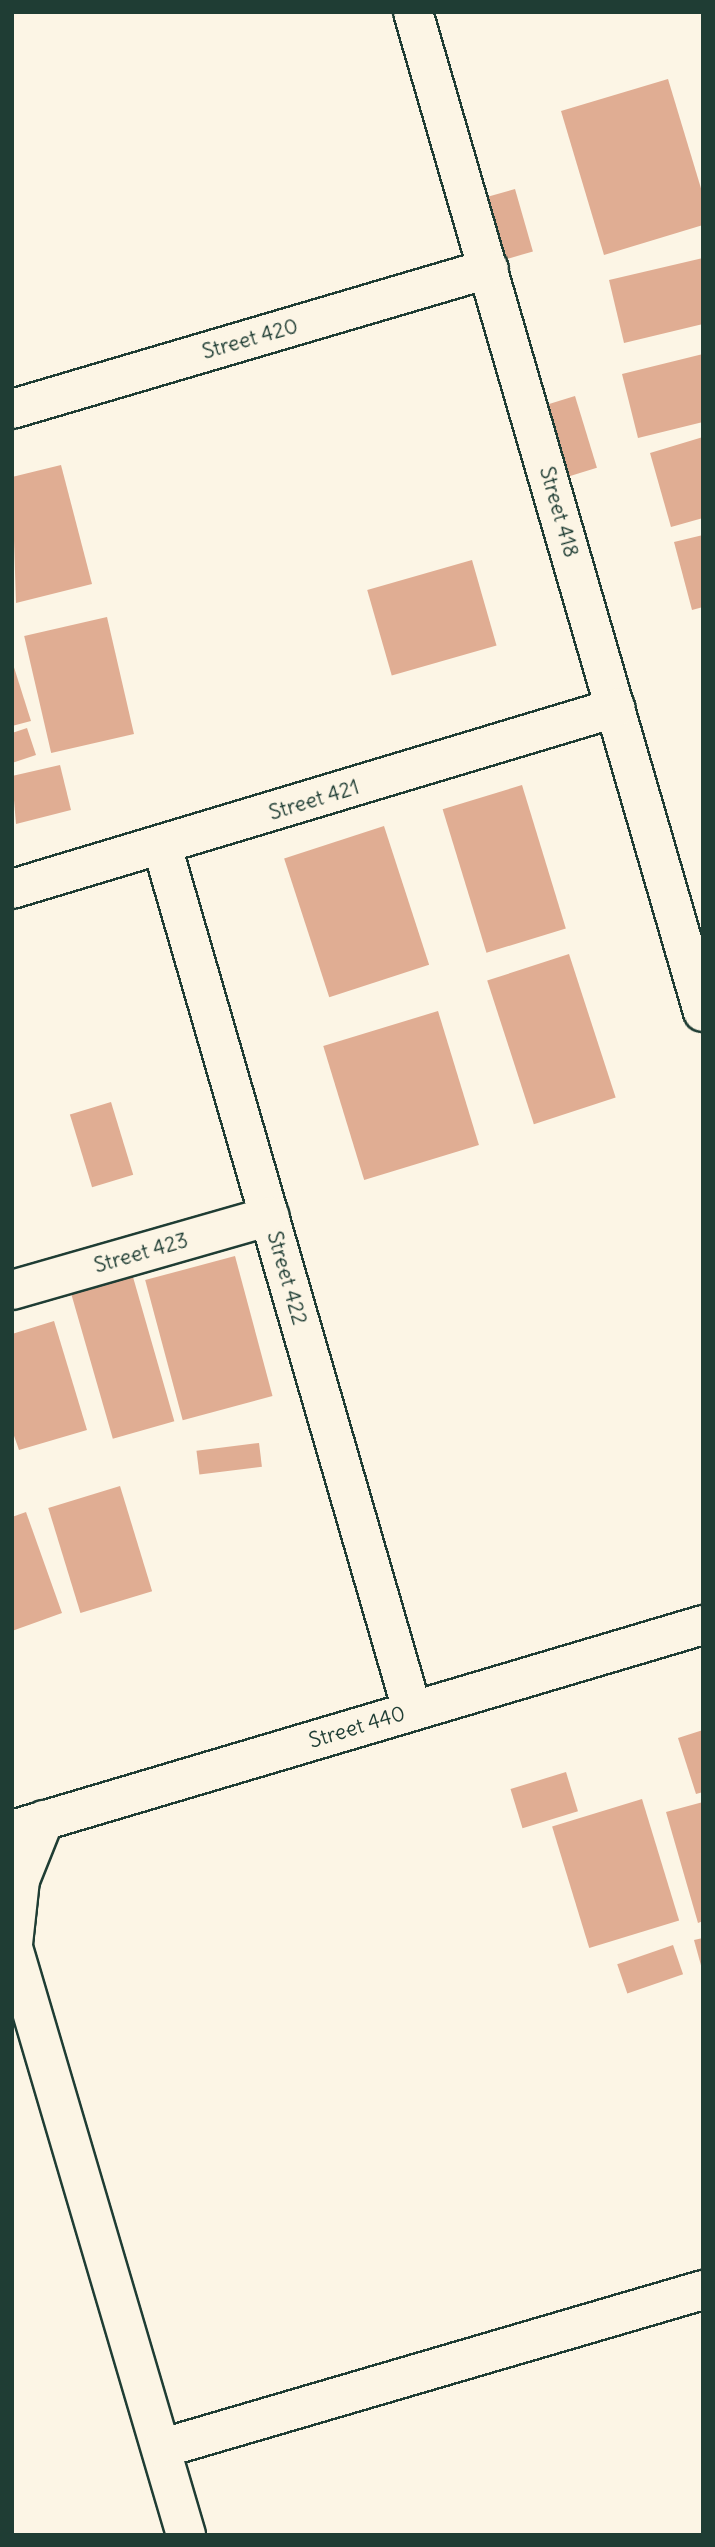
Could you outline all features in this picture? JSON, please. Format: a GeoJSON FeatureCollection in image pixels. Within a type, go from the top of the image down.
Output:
{"type":"FeatureCollection","features":[{"type":"Feature","properties":{"kind":"street","name":"Street 418"},"geometry":{"type":"LineString","coordinates":[[413,12],[703,1012]]}},
{"type":"Feature","properties":{"kind":"street","name":"Street 420"},"geometry":{"type":"LineString","coordinates":[[12,409],[489,269]]}},
{"type":"Feature","properties":{"kind":"street","name":"Street 421"},"geometry":{"type":"LineString","coordinates":[[12,888],[162,846],[615,708]]}},
{"type":"Feature","properties":{"kind":"street","name":"Street 422"},"geometry":{"type":"LineString","coordinates":[[162,846],[412,1710]]}},
{"type":"Feature","properties":{"kind":"street","name":"Street 423"},"geometry":{"type":"LineString","coordinates":[[12,1290],[270,1216]]}},
{"type":"Feature","properties":{"kind":"street","name":"Street 440"},"geometry":{"type":"LineString","coordinates":[[28,1825],[703,1625]]}},
{"type":"Feature","properties":{"kind":"street"},"geometry":{"type":"LineString","coordinates":[[28,1825],[12,1944],[163,2448],[186,2535]]}},
{"type":"Feature","properties":{"kind":"street"},"geometry":{"type":"LineString","coordinates":[[163,2448],[703,2290]]}},
{"type":"Feature","properties":{"kind":"building"},"geometry":{"type":"Polygon","coordinates":[[[668,79],[703,195],[703,225],[604,255],[561,111],[668,79]]]}},
{"type":"Feature","properties":{"kind":"building"},"geometry":{"type":"Polygon","coordinates":[[[515,189],[533,251],[501,261],[483,198],[515,189]]]}},
{"type":"Feature","properties":{"kind":"building"},"geometry":{"type":"Polygon","coordinates":[[[703,258],[703,324],[624,343],[609,280],[703,258]]]}},
{"type":"Feature","properties":{"kind":"building"},"geometry":{"type":"Polygon","coordinates":[[[703,354],[703,422],[638,438],[622,374],[703,354]]]}},
{"type":"Feature","properties":{"kind":"building"},"geometry":{"type":"Polygon","coordinates":[[[575,396],[597,468],[560,479],[538,407],[575,396]]]}},
{"type":"Feature","properties":{"kind":"building"},"geometry":{"type":"Polygon","coordinates":[[[703,437],[703,518],[671,527],[650,453],[703,437]]]}},
{"type":"Feature","properties":{"kind":"building"},"geometry":{"type":"Polygon","coordinates":[[[61,465],[92,584],[16,603],[12,477],[61,465]]]}},
{"type":"Feature","properties":{"kind":"building"},"geometry":{"type":"Polygon","coordinates":[[[703,535],[703,607],[692,610],[674,542],[703,535]]]}},
{"type":"Feature","properties":{"kind":"building"},"geometry":{"type":"Polygon","coordinates":[[[472,560],[497,646],[392,676],[367,590],[472,560]]]}},
{"type":"Feature","properties":{"kind":"building"},"geometry":{"type":"Polygon","coordinates":[[[107,617],[134,734],[51,753],[24,636],[107,617]]]}},
{"type":"Feature","properties":{"kind":"building"},"geometry":{"type":"Polygon","coordinates":[[[12,661],[31,721],[12,726],[12,661]]]}},
{"type":"Feature","properties":{"kind":"building"},"geometry":{"type":"Polygon","coordinates":[[[27,728],[36,755],[12,763],[12,733],[27,728]]]}},
{"type":"Feature","properties":{"kind":"building"},"geometry":{"type":"Polygon","coordinates":[[[60,765],[71,810],[16,824],[12,776],[60,765]]]}},
{"type":"Feature","properties":{"kind":"building"},"geometry":{"type":"Polygon","coordinates":[[[522,785],[566,928],[486,953],[443,809],[522,785]]]}},
{"type":"Feature","properties":{"kind":"building"},"geometry":{"type":"Polygon","coordinates":[[[384,826],[429,965],[329,997],[284,858],[384,826]]]}},
{"type":"Feature","properties":{"kind":"building"},"geometry":{"type":"Polygon","coordinates":[[[569,954],[616,1098],[534,1124],[487,981],[569,954]]]}},
{"type":"Feature","properties":{"kind":"building"},"geometry":{"type":"Polygon","coordinates":[[[438,1011],[479,1145],[364,1180],[323,1046],[438,1011]]]}},
{"type":"Feature","properties":{"kind":"building"},"geometry":{"type":"Polygon","coordinates":[[[111,1102],[133,1175],[92,1187],[70,1115],[111,1102]]]}},
{"type":"Feature","properties":{"kind":"building"},"geometry":{"type":"Polygon","coordinates":[[[235,1256],[273,1396],[183,1420],[145,1280],[235,1256]]]}},
{"type":"Feature","properties":{"kind":"building"},"geometry":{"type":"Polygon","coordinates":[[[133,1277],[174,1421],[113,1439],[71,1295],[133,1277]]]}},
{"type":"Feature","properties":{"kind":"building"},"geometry":{"type":"Polygon","coordinates":[[[54,1321],[87,1430],[19,1450],[12,1430],[12,1334],[54,1321]]]}},
{"type":"Feature","properties":{"kind":"building"},"geometry":{"type":"Polygon","coordinates":[[[259,1443],[262,1467],[199,1474],[196,1451],[259,1443]]]}},
{"type":"Feature","properties":{"kind":"building"},"geometry":{"type":"Polygon","coordinates":[[[120,1486],[152,1591],[80,1613],[48,1508],[120,1486]]]}},
{"type":"Feature","properties":{"kind":"building"},"geometry":{"type":"Polygon","coordinates":[[[26,1512],[62,1613],[12,1631],[12,1517],[26,1512]]]}},
{"type":"Feature","properties":{"kind":"building"},"geometry":{"type":"Polygon","coordinates":[[[703,1730],[703,1792],[696,1794],[678,1738],[703,1730]]]}},
{"type":"Feature","properties":{"kind":"building"},"geometry":{"type":"Polygon","coordinates":[[[566,1772],[578,1811],[523,1828],[511,1789],[566,1772]]]}},
{"type":"Feature","properties":{"kind":"building"},"geometry":{"type":"Polygon","coordinates":[[[642,1799],[679,1920],[589,1948],[552,1826],[642,1799]]]}},
{"type":"Feature","properties":{"kind":"building"},"geometry":{"type":"Polygon","coordinates":[[[703,1802],[703,1921],[698,1923],[666,1812],[703,1802]]]}},
{"type":"Feature","properties":{"kind":"building"},"geometry":{"type":"Polygon","coordinates":[[[703,1938],[703,1969],[702,1969],[694,1940],[703,1938]]]}},
{"type":"Feature","properties":{"kind":"building"},"geometry":{"type":"Polygon","coordinates":[[[673,1945],[683,1974],[627,1994],[617,1964],[673,1945]]]}}]}
